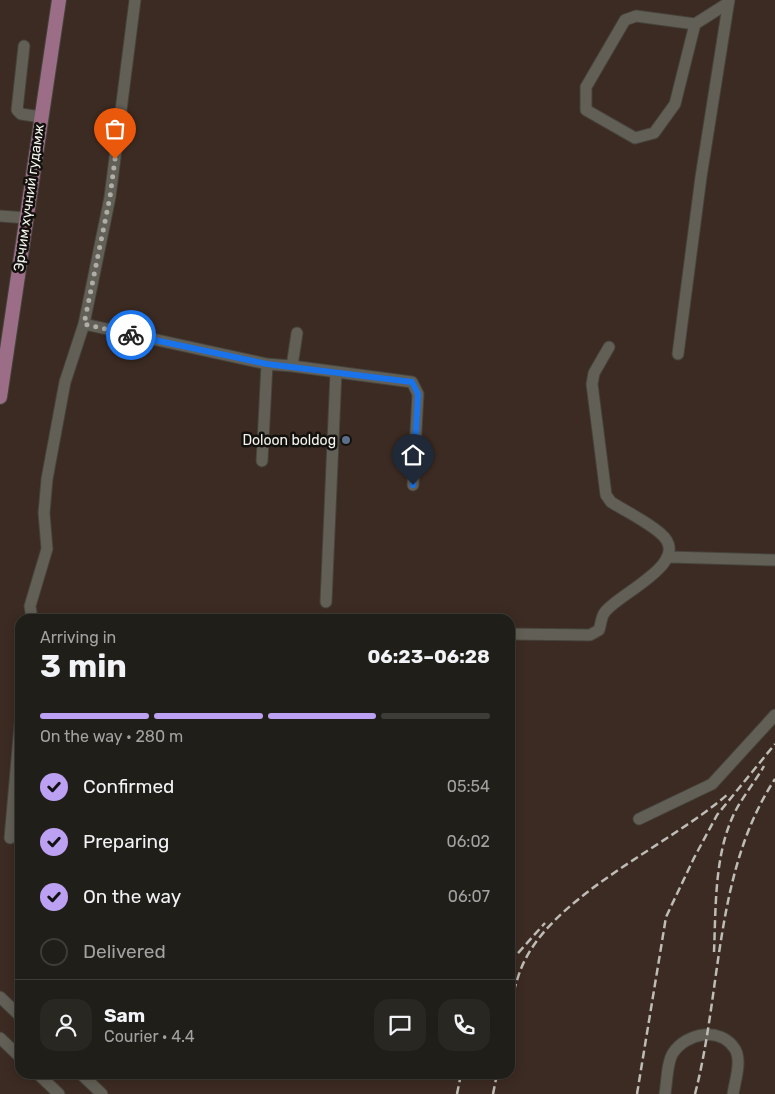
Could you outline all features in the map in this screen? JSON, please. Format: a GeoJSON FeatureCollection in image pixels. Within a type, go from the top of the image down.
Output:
{"type":"FeatureCollection","features":[{"type":"Feature","properties":{"kind":"main road","name":"Эрчим хүчний гудамж"},"geometry":{"type":"LineString","coordinates":[[0,397],[58,0]]}},
{"type":"Feature","properties":{"kind":"street"},"geometry":{"type":"LineString","coordinates":[[31,614],[30,606],[47,550],[44,513],[47,479],[65,382],[84,324],[110,197],[136,0]]}},
{"type":"Feature","properties":{"kind":"street"},"geometry":{"type":"LineString","coordinates":[[695,24],[636,16],[625,20],[586,87],[586,110],[635,138],[654,133],[675,104],[695,24],[728,1]]}},
{"type":"Feature","properties":{"kind":"street"},"geometry":{"type":"LineString","coordinates":[[678,354],[701,177],[728,1]]}},
{"type":"Feature","properties":{"kind":"street"},"geometry":{"type":"LineString","coordinates":[[24,46],[17,110],[21,114],[41,117]]}},
{"type":"Feature","properties":{"kind":"street"},"geometry":{"type":"LineString","coordinates":[[0,216],[26,218]]}},
{"type":"Feature","properties":{"kind":"street"},"geometry":{"type":"LineString","coordinates":[[84,324],[267,364],[412,382],[418,394],[413,485]]}},
{"type":"Feature","properties":{"kind":"street"},"geometry":{"type":"LineString","coordinates":[[292,366],[297,333]]}},
{"type":"Feature","properties":{"kind":"street"},"geometry":{"type":"LineString","coordinates":[[515,634],[590,635],[599,630],[604,613],[662,568],[669,557],[668,546],[662,534],[611,502],[606,495],[592,384],[594,373],[609,347]]}},
{"type":"Feature","properties":{"kind":"street"},"geometry":{"type":"LineString","coordinates":[[262,461],[267,364]]}},
{"type":"Feature","properties":{"kind":"street"},"geometry":{"type":"LineString","coordinates":[[326,602],[336,372]]}},
{"type":"Feature","properties":{"kind":"street"},"geometry":{"type":"LineString","coordinates":[[669,557],[775,560]]}},
{"type":"Feature","properties":{"kind":"street"},"geometry":{"type":"LineString","coordinates":[[639,819],[712,784],[775,715]]}},
{"type":"Feature","properties":{"kind":"street"},"geometry":{"type":"LineString","coordinates":[[10,838],[15,782]]}},
{"type":"Feature","properties":{"kind":"street"},"geometry":{"type":"LineString","coordinates":[[0,997],[15,1011]]}},
{"type":"Feature","properties":{"kind":"street"},"geometry":{"type":"LineString","coordinates":[[665,1094],[672,1054],[682,1043],[697,1034],[708,1034],[725,1040],[735,1049],[738,1066],[733,1094]]}},
{"type":"Feature","properties":{"kind":"street"},"geometry":{"type":"LineString","coordinates":[[0,1038],[15,1052]]}},
{"type":"Feature","properties":{"kind":"street"},"geometry":{"type":"LineString","coordinates":[[43,1079],[59,1094]]}},
{"type":"Feature","properties":{"kind":"street"},"geometry":{"type":"LineString","coordinates":[[86,1079],[102,1094]]}},
{"type":"Feature","properties":{"kind":"shaded area"},"geometry":{"type":"Polygon","coordinates":[[[0,0],[775,0],[775,1094],[0,1094],[0,0]]]}},
{"type":"Feature","properties":{"kind":"railway"},"geometry":{"type":"LineString","coordinates":[[637,1094],[666,917],[717,815],[775,744]]}},
{"type":"Feature","properties":{"kind":"railway"},"geometry":{"type":"LineString","coordinates":[[714,952],[716,897],[724,842],[729,824],[737,808],[764,766]]}},
{"type":"Feature","properties":{"kind":"railway"},"geometry":{"type":"LineString","coordinates":[[695,1094],[704,1054],[722,932],[730,892],[741,853],[755,815],[775,779]]}},
{"type":"Feature","properties":{"kind":"railway"},"geometry":{"type":"LineString","coordinates":[[515,986],[525,960],[541,935],[563,912],[618,870],[704,813],[728,794]]}},
{"type":"Feature","properties":{"kind":"railway"},"geometry":{"type":"LineString","coordinates":[[515,956],[545,923]]}},
{"type":"Feature","properties":{"kind":"railway"},"geometry":{"type":"LineString","coordinates":[[457,1094],[460,1079]]}},
{"type":"Feature","properties":{"kind":"railway"},"geometry":{"type":"LineString","coordinates":[[493,1094],[496,1079]]}},
{"type":"Feature","properties":{"kind":"way so far"},"geometry":{"type":"LineString","coordinates":[[115,159],[110,197],[84,324],[131,335]]}},
{"type":"Feature","properties":{"kind":"place","name":"Doloon boldog"},"geometry":{"type":"Point","coordinates":[346,440]}},
{"type":"Feature","properties":{"kind":"route"},"geometry":{"type":"LineString","coordinates":[[131,335],[267,364],[394,378],[412,382],[418,394],[413,485]]}}]}
